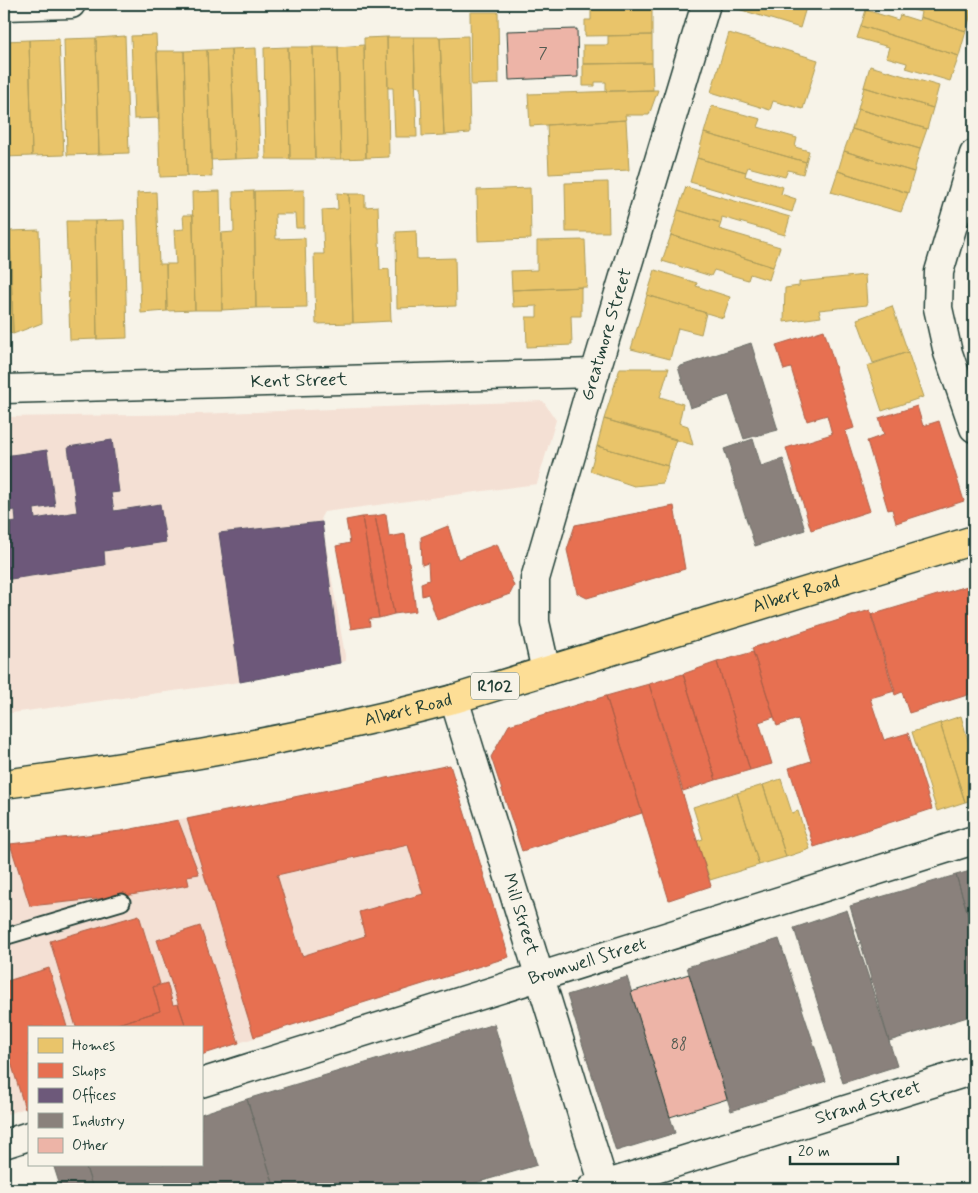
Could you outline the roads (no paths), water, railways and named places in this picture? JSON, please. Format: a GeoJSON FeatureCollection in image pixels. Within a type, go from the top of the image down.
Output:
{"type":"FeatureCollection","features":[{"type":"Feature","properties":{"kind":"main road","name":"Albert Road"},"geometry":{"type":"LineString","coordinates":[[4,784],[68,776],[284,739],[373,720],[454,699],[974,540]]}},
{"type":"Feature","properties":{"kind":"street"},"geometry":{"type":"LineString","coordinates":[[4,6],[71,4]]}},
{"type":"Feature","properties":{"kind":"street","name":"Greatmore Street"},"geometry":{"type":"LineString","coordinates":[[546,671],[535,622],[535,579],[706,4]]}},
{"type":"Feature","properties":{"kind":"street"},"geometry":{"type":"LineString","coordinates":[[974,154],[939,272],[938,308],[948,353],[974,428]]}},
{"type":"Feature","properties":{"kind":"street","name":"Kent Street"},"geometry":{"type":"LineString","coordinates":[[4,389],[595,373]]}},
{"type":"Feature","properties":{"kind":"street","name":"Mill Street"},"geometry":{"type":"LineString","coordinates":[[454,699],[540,977],[597,1187]]}},
{"type":"Feature","properties":{"kind":"street","name":"Bromwell Street"},"geometry":{"type":"LineString","coordinates":[[202,1083],[974,840]]}},
{"type":"Feature","properties":{"kind":"street","name":"Strand Street"},"geometry":{"type":"LineString","coordinates":[[597,1187],[974,1070]]}},
{"type":"Feature","properties":{"kind":"street"},"geometry":{"type":"LineString","coordinates":[[4,1144],[28,1136]]}},
{"type":"Feature","properties":{"kind":"lane"},"geometry":{"type":"LineString","coordinates":[[4,937],[122,902]]}}]}
